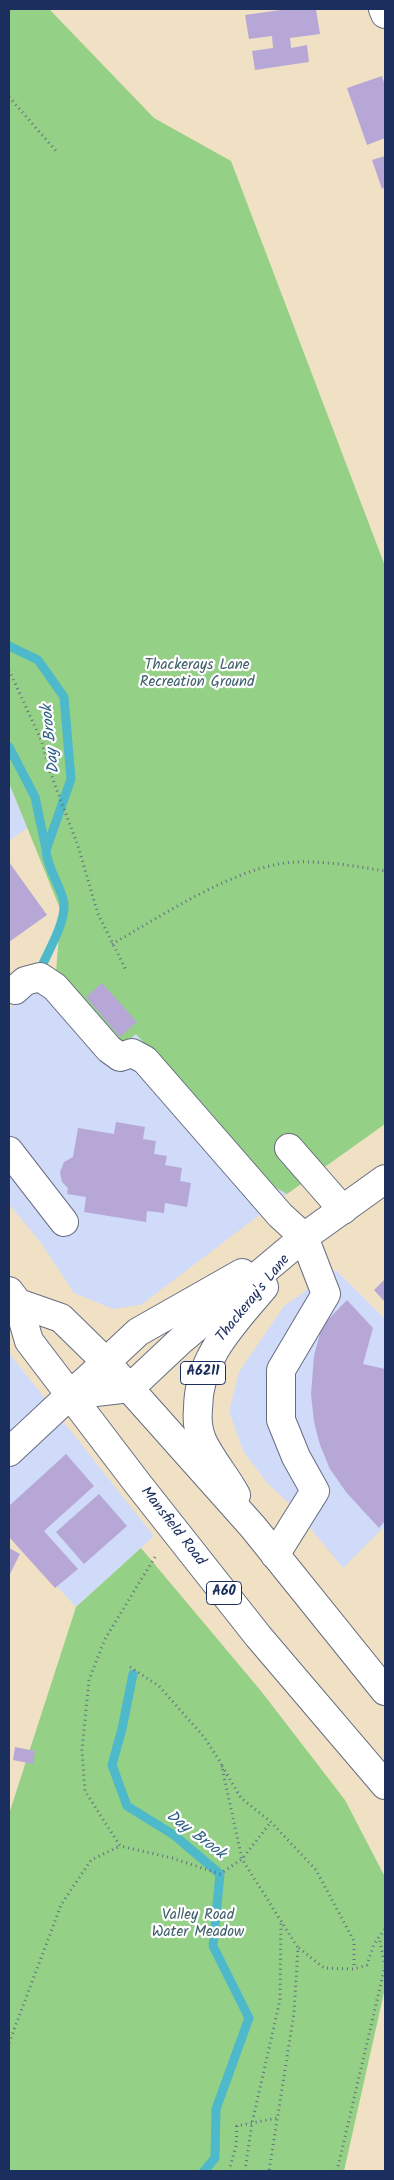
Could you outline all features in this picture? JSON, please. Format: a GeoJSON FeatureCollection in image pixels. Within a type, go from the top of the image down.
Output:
{"type":"FeatureCollection","features":[{"type":"Feature","properties":{"kind":"main road"},"geometry":{"type":"LineString","coordinates":[[383,9],[385,14]]}},
{"type":"Feature","properties":{"kind":"main road"},"geometry":{"type":"LineString","coordinates":[[15,990],[25,981],[40,977],[55,987],[109,1049],[120,1057],[132,1053],[146,1060],[274,1207],[304,1237],[326,1294],[281,1370],[281,1420],[296,1457],[315,1491],[275,1555]]}},
{"type":"Feature","properties":{"kind":"main road"},"geometry":{"type":"LineString","coordinates":[[289,1148],[343,1210]]}},
{"type":"Feature","properties":{"kind":"main road"},"geometry":{"type":"LineString","coordinates":[[9,1151],[64,1222]]}},
{"type":"Feature","properties":{"kind":"main road","name":"Thackeray's Lane"},"geometry":{"type":"LineString","coordinates":[[9,1452],[138,1332],[304,1237],[385,1179]]}},
{"type":"Feature","properties":{"kind":"main road","name":"Thackeray's Lane"},"geometry":{"type":"LineString","coordinates":[[130,1388],[180,1341],[304,1237]]}},
{"type":"Feature","properties":{"kind":"main road","name":"Thackeray's Lane"},"geometry":{"type":"LineString","coordinates":[[253,1527],[230,1483],[214,1463],[201,1438],[197,1421],[200,1384],[207,1362],[223,1335],[304,1237]]}},
{"type":"Feature","properties":{"kind":"main road","name":"Mansfield Road"},"geometry":{"type":"LineString","coordinates":[[14,1297],[61,1318],[106,1362],[253,1527],[385,1691]]}},
{"type":"Feature","properties":{"kind":"main road","name":"Mansfield Road"},"geometry":{"type":"LineString","coordinates":[[14,1297],[29,1341],[70,1395],[258,1636],[385,1785]]}},
{"type":"Feature","properties":{"kind":"main road"},"geometry":{"type":"LineString","coordinates":[[70,1395],[130,1388]]}},
{"type":"Feature","properties":{"kind":"path"},"geometry":{"type":"LineString","coordinates":[[9,97],[57,152]]}},
{"type":"Feature","properties":{"kind":"path"},"geometry":{"type":"LineString","coordinates":[[9,670],[34,720],[98,914],[126,970]]}},
{"type":"Feature","properties":{"kind":"path"},"geometry":{"type":"LineString","coordinates":[[112,944],[172,910],[239,876],[266,868],[293,862],[332,862],[385,871]]}},
{"type":"Feature","properties":{"kind":"path"},"geometry":{"type":"LineString","coordinates":[[120,1846],[86,1791],[82,1750],[89,1680],[105,1640],[155,1557]]}},
{"type":"Feature","properties":{"kind":"path"},"geometry":{"type":"LineString","coordinates":[[130,1667],[159,1686],[204,1737],[241,1798],[271,1822],[316,1870],[354,1941],[354,1969]]}},
{"type":"Feature","properties":{"kind":"path"},"geometry":{"type":"LineString","coordinates":[[221,1763],[242,1859],[298,1948],[324,1968],[354,1969],[367,1965],[374,1944],[385,1929]]}},
{"type":"Feature","properties":{"kind":"path"},"geometry":{"type":"LineString","coordinates":[[9,2043],[61,1905],[91,1860],[120,1846],[172,1858],[220,1874],[242,1859],[271,1822]]}},
{"type":"Feature","properties":{"kind":"path"},"geometry":{"type":"LineString","coordinates":[[245,2171],[252,2123],[280,2000],[280,1919]]}},
{"type":"Feature","properties":{"kind":"path"},"geometry":{"type":"LineString","coordinates":[[337,2171],[385,1966],[379,1937]]}},
{"type":"Feature","properties":{"kind":"path"},"geometry":{"type":"LineString","coordinates":[[269,2171],[294,2013],[298,1948]]}},
{"type":"Feature","properties":{"kind":"path"},"geometry":{"type":"LineString","coordinates":[[228,2171],[236,2146],[237,2126],[277,2118]]}},
{"type":"Feature","properties":{"kind":"shaded area"},"geometry":{"type":"Polygon","coordinates":[[[9,783],[27,828],[9,841],[9,783]]]}},
{"type":"Feature","properties":{"kind":"shaded area"},"geometry":{"type":"Polygon","coordinates":[[[56,972],[121,1047],[136,1034],[261,1174],[273,1186],[287,1194],[141,1305],[113,1309],[74,1293],[41,1243],[9,1204],[9,1009],[56,972]]]}},
{"type":"Feature","properties":{"kind":"shaded area"},"geometry":{"type":"Polygon","coordinates":[[[336,1270],[385,1319],[385,1526],[343,1568],[293,1507],[268,1484],[243,1451],[229,1411],[239,1372],[284,1306],[336,1270]]]}},
{"type":"Feature","properties":{"kind":"shaded area"},"geometry":{"type":"Polygon","coordinates":[[[9,1353],[154,1536],[76,1607],[9,1535],[9,1353]]]}},
{"type":"Feature","properties":{"kind":"green space","name":"Thackerays Lane Recreation Ground"},"geometry":{"type":"Polygon","coordinates":[[[9,9],[51,9],[154,118],[231,161],[385,566],[385,1124],[287,1194],[273,1186],[261,1174],[136,1034],[121,1047],[56,972],[60,922],[63,916],[9,783],[9,9]]]}},
{"type":"Feature","properties":{"kind":"green space","name":"Valley Road Water Meadow"},"geometry":{"type":"Polygon","coordinates":[[[141,1548],[261,1691],[345,1800],[385,1877],[385,1988],[344,2171],[9,2171],[9,1814],[76,1607],[141,1548]]]}},
{"type":"Feature","properties":{"kind":"building"},"geometry":{"type":"Polygon","coordinates":[[[288,9],[316,9],[320,34],[290,38],[291,48],[307,45],[309,62],[255,70],[252,51],[273,48],[272,36],[249,39],[245,15],[288,9]]]}},
{"type":"Feature","properties":{"kind":"building"},"geometry":{"type":"Polygon","coordinates":[[[382,76],[385,86],[385,138],[367,145],[347,88],[382,76]]]}},
{"type":"Feature","properties":{"kind":"building"},"geometry":{"type":"Polygon","coordinates":[[[385,156],[385,187],[382,189],[372,160],[385,156]]]}},
{"type":"Feature","properties":{"kind":"building"},"geometry":{"type":"Polygon","coordinates":[[[9,862],[47,915],[9,942],[9,862]]]}},
{"type":"Feature","properties":{"kind":"building"},"geometry":{"type":"Polygon","coordinates":[[[102,983],[137,1022],[120,1037],[86,997],[102,983]]]}},
{"type":"Feature","properties":{"kind":"building"},"geometry":{"type":"Polygon","coordinates":[[[116,1122],[145,1127],[143,1139],[156,1141],[154,1154],[167,1156],[165,1165],[182,1168],[180,1181],[191,1183],[187,1207],[165,1203],[164,1213],[147,1211],[146,1222],[84,1212],[86,1197],[67,1194],[68,1188],[62,1182],[60,1172],[64,1162],[73,1157],[78,1128],[114,1134],[116,1122]]]}},
{"type":"Feature","properties":{"kind":"building"},"geometry":{"type":"Polygon","coordinates":[[[385,1279],[385,1302],[374,1290],[385,1279]]]}},
{"type":"Feature","properties":{"kind":"building"},"geometry":{"type":"Polygon","coordinates":[[[347,1300],[373,1328],[363,1364],[385,1369],[385,1521],[379,1528],[346,1492],[330,1469],[320,1445],[314,1422],[311,1394],[314,1356],[322,1326],[347,1300]]]}},
{"type":"Feature","properties":{"kind":"building"},"geometry":{"type":"Polygon","coordinates":[[[66,1454],[94,1486],[44,1531],[78,1569],[55,1588],[9,1537],[9,1506],[66,1454]]]}},
{"type":"Feature","properties":{"kind":"building"},"geometry":{"type":"Polygon","coordinates":[[[99,1494],[127,1526],[84,1564],[56,1532],[99,1494]]]}},
{"type":"Feature","properties":{"kind":"building"},"geometry":{"type":"Polygon","coordinates":[[[9,1548],[20,1554],[9,1576],[9,1548]]]}},
{"type":"Feature","properties":{"kind":"building"},"geometry":{"type":"Polygon","coordinates":[[[15,1747],[35,1751],[33,1764],[13,1760],[15,1747]]]}},
{"type":"Feature","properties":{"kind":"waterway","name":"Day Brook"},"geometry":{"type":"LineString","coordinates":[[9,646],[38,660],[64,697],[71,779],[46,850],[49,865],[63,899],[64,912],[59,929],[41,968]]}},
{"type":"Feature","properties":{"kind":"waterway","name":"Day Brook"},"geometry":{"type":"LineString","coordinates":[[9,747],[35,797],[46,849]]}},
{"type":"Feature","properties":{"kind":"waterway","name":"Day Brook"},"geometry":{"type":"LineString","coordinates":[[133,1674],[122,1729],[112,1765],[127,1806],[174,1835],[220,1874],[213,1946],[249,2018],[216,2109],[215,2158],[204,2171]]}}]}
